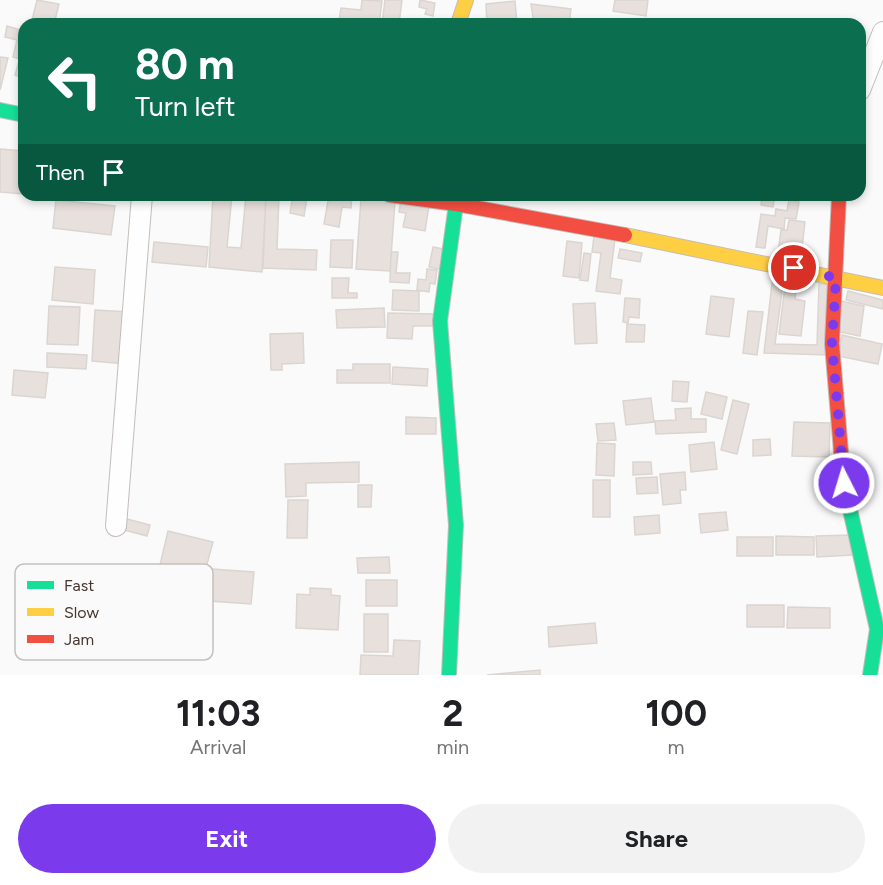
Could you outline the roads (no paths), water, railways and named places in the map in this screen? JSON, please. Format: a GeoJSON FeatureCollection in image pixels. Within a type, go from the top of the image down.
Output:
{"type":"FeatureCollection","features":[{"type":"Feature","properties":{"kind":"street"},"geometry":{"type":"LineString","coordinates":[[460,18],[466,0]]}},
{"type":"Feature","properties":{"kind":"street"},"geometry":{"type":"LineString","coordinates":[[866,75],[883,32]]}},
{"type":"Feature","properties":{"kind":"street"},"geometry":{"type":"LineString","coordinates":[[0,110],[18,114]]}},
{"type":"Feature","properties":{"kind":"street"},"geometry":{"type":"LineString","coordinates":[[116,526],[142,201]]}},
{"type":"Feature","properties":{"kind":"street"},"geometry":{"type":"LineString","coordinates":[[450,675],[456,525],[440,321],[455,201]]}},
{"type":"Feature","properties":{"kind":"street"},"geometry":{"type":"LineString","coordinates":[[460,201],[883,288]]}},
{"type":"Feature","properties":{"kind":"street"},"geometry":{"type":"LineString","coordinates":[[839,201],[832,344],[844,483],[876,629],[870,675]]}}]}
